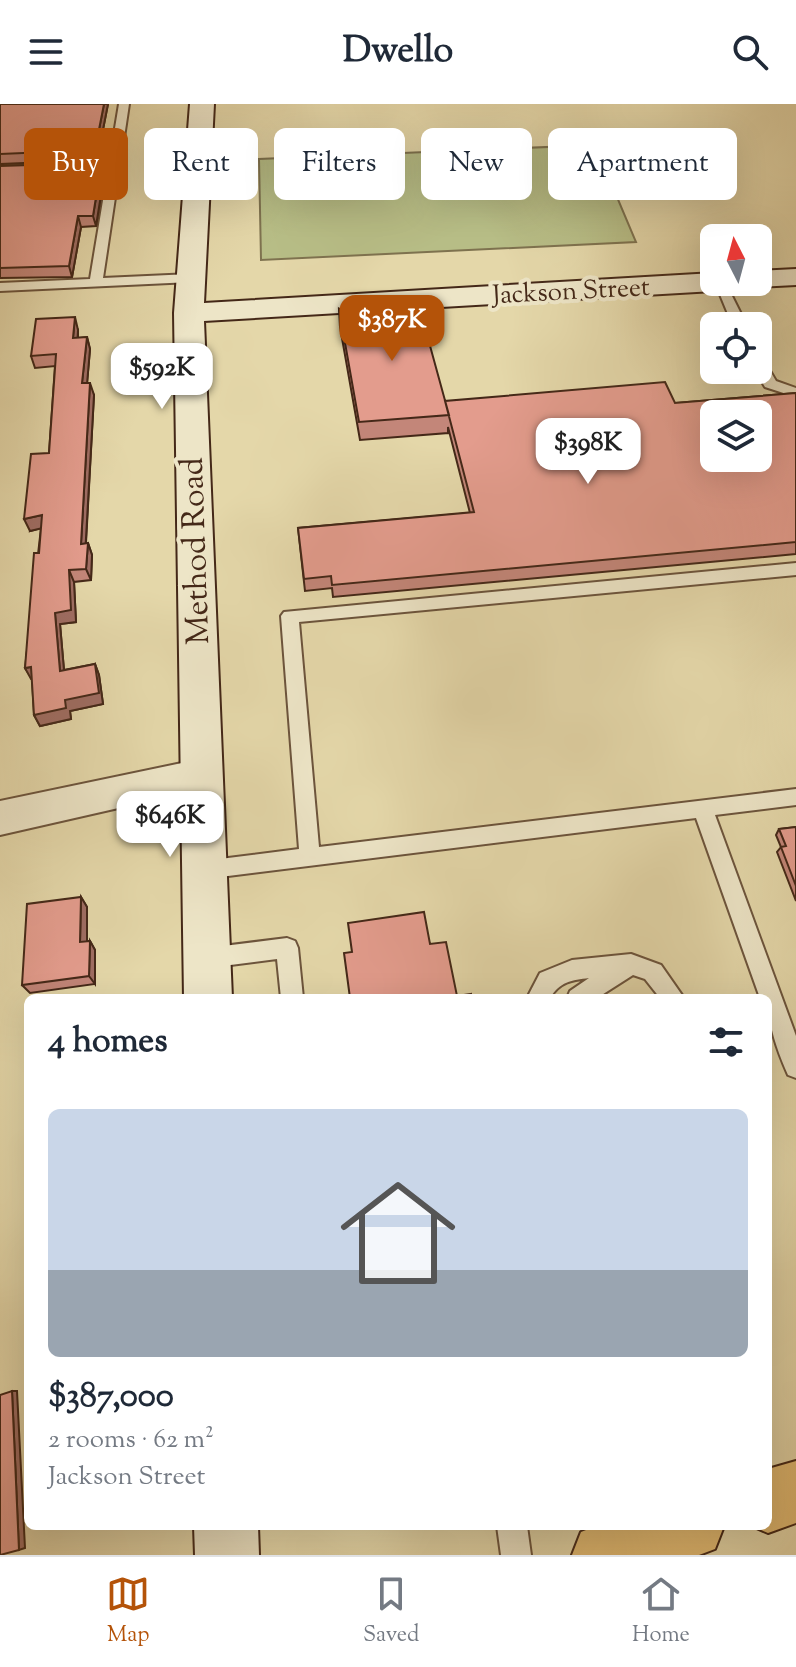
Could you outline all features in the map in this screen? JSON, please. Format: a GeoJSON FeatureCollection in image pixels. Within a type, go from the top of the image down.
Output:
{"type":"FeatureCollection","features":[{"type":"Feature","properties":{"kind":"main road"},"geometry":{"type":"LineString","coordinates":[[772,1500],[796,1492]]}},
{"type":"Feature","properties":{"kind":"main road"},"geometry":{"type":"LineString","coordinates":[[604,1555],[680,1530]]}},
{"type":"Feature","properties":{"kind":"street","name":"Method Road"},"geometry":{"type":"LineString","coordinates":[[202,104],[189,313],[208,978]]}},
{"type":"Feature","properties":{"kind":"street"},"geometry":{"type":"LineString","coordinates":[[772,278],[796,277]]}},
{"type":"Feature","properties":{"kind":"street","name":"Jackson Street"},"geometry":{"type":"LineString","coordinates":[[189,313],[700,283]]}},
{"type":"Feature","properties":{"kind":"street"},"geometry":{"type":"LineString","coordinates":[[0,818],[201,775]]}},
{"type":"Feature","properties":{"kind":"street"},"geometry":{"type":"LineString","coordinates":[[226,1530],[227,1555]]}},
{"type":"Feature","properties":{"kind":"lane"},"geometry":{"type":"LineString","coordinates":[[120,128],[124,104]]}},
{"type":"Feature","properties":{"kind":"lane"},"geometry":{"type":"LineString","coordinates":[[96,283],[109,200]]}},
{"type":"Feature","properties":{"kind":"lane"},"geometry":{"type":"LineString","coordinates":[[0,287],[191,278]]}},
{"type":"Feature","properties":{"kind":"lane"},"geometry":{"type":"LineString","coordinates":[[770,384],[796,393]]}},
{"type":"Feature","properties":{"kind":"lane"},"geometry":{"type":"LineString","coordinates":[[310,857],[290,616],[796,569]]}},
{"type":"Feature","properties":{"kind":"lane"},"geometry":{"type":"LineString","coordinates":[[204,870],[796,797]]}},
{"type":"Feature","properties":{"kind":"lane"},"geometry":{"type":"LineString","coordinates":[[702,807],[771,994]]}},
{"type":"Feature","properties":{"kind":"lane"},"geometry":{"type":"LineString","coordinates":[[208,978],[287,948],[292,994]]}},
{"type":"Feature","properties":{"kind":"lane"},"geometry":{"type":"LineString","coordinates":[[584,994],[631,964]]}},
{"type":"Feature","properties":{"kind":"lane"},"geometry":{"type":"LineString","coordinates":[[540,994],[548,980],[572,970],[631,964],[653,972],[670,994]]}},
{"type":"Feature","properties":{"kind":"lane"},"geometry":{"type":"LineString","coordinates":[[772,996],[794,1055]]}},
{"type":"Feature","properties":{"kind":"lane"},"geometry":{"type":"LineString","coordinates":[[513,1530],[516,1555]]}},
{"type":"Feature","properties":{"kind":"green space"},"geometry":{"type":"Polygon","coordinates":[[[548,147],[548,200],[618,200],[636,242],[261,260],[259,159],[274,158],[274,200],[405,200],[405,153],[421,152],[421,200],[532,200],[532,148],[548,147]]]}},
{"type":"Feature","properties":{"kind":"building"},"geometry":{"type":"Polygon","coordinates":[[[0,104],[104,104],[99,128],[24,128],[24,153],[0,154],[0,104]]]}},
{"type":"Feature","properties":{"kind":"building"},"geometry":{"type":"Polygon","coordinates":[[[24,165],[24,200],[96,200],[93,216],[78,216],[69,266],[0,268],[0,166],[24,165]]]}},
{"type":"Feature","properties":{"kind":"building"},"geometry":{"type":"Polygon","coordinates":[[[418,302],[449,415],[359,422],[339,309],[418,302]]]}},
{"type":"Feature","properties":{"kind":"building"},"geometry":{"type":"Polygon","coordinates":[[[75,317],[73,338],[87,337],[82,383],[90,383],[81,544],[88,543],[86,569],[69,570],[71,610],[55,613],[60,671],[95,664],[99,693],[65,700],[66,708],[34,715],[31,667],[25,668],[34,553],[39,553],[42,515],[24,519],[31,454],[49,453],[56,354],[31,356],[36,319],[75,317]]]}},
{"type":"Feature","properties":{"kind":"building"},"geometry":{"type":"Polygon","coordinates":[[[665,382],[675,403],[700,401],[700,472],[772,472],[772,400],[711,400],[796,393],[796,542],[332,585],[331,576],[304,579],[298,528],[474,512],[445,401],[665,382]]]}},
{"type":"Feature","properties":{"kind":"building"},"geometry":{"type":"Polygon","coordinates":[[[796,827],[796,886],[781,847],[786,846],[779,829],[796,827]]]}},
{"type":"Feature","properties":{"kind":"building"},"geometry":{"type":"Polygon","coordinates":[[[81,897],[80,942],[90,941],[89,976],[22,985],[27,904],[81,897]]]}},
{"type":"Feature","properties":{"kind":"building"},"geometry":{"type":"Polygon","coordinates":[[[424,912],[430,944],[446,942],[457,994],[349,994],[344,953],[352,952],[348,923],[424,912]]]}},
{"type":"Feature","properties":{"kind":"building"},"geometry":{"type":"Polygon","coordinates":[[[12,1391],[19,1550],[0,1555],[0,1395],[12,1391]]]}}]}
